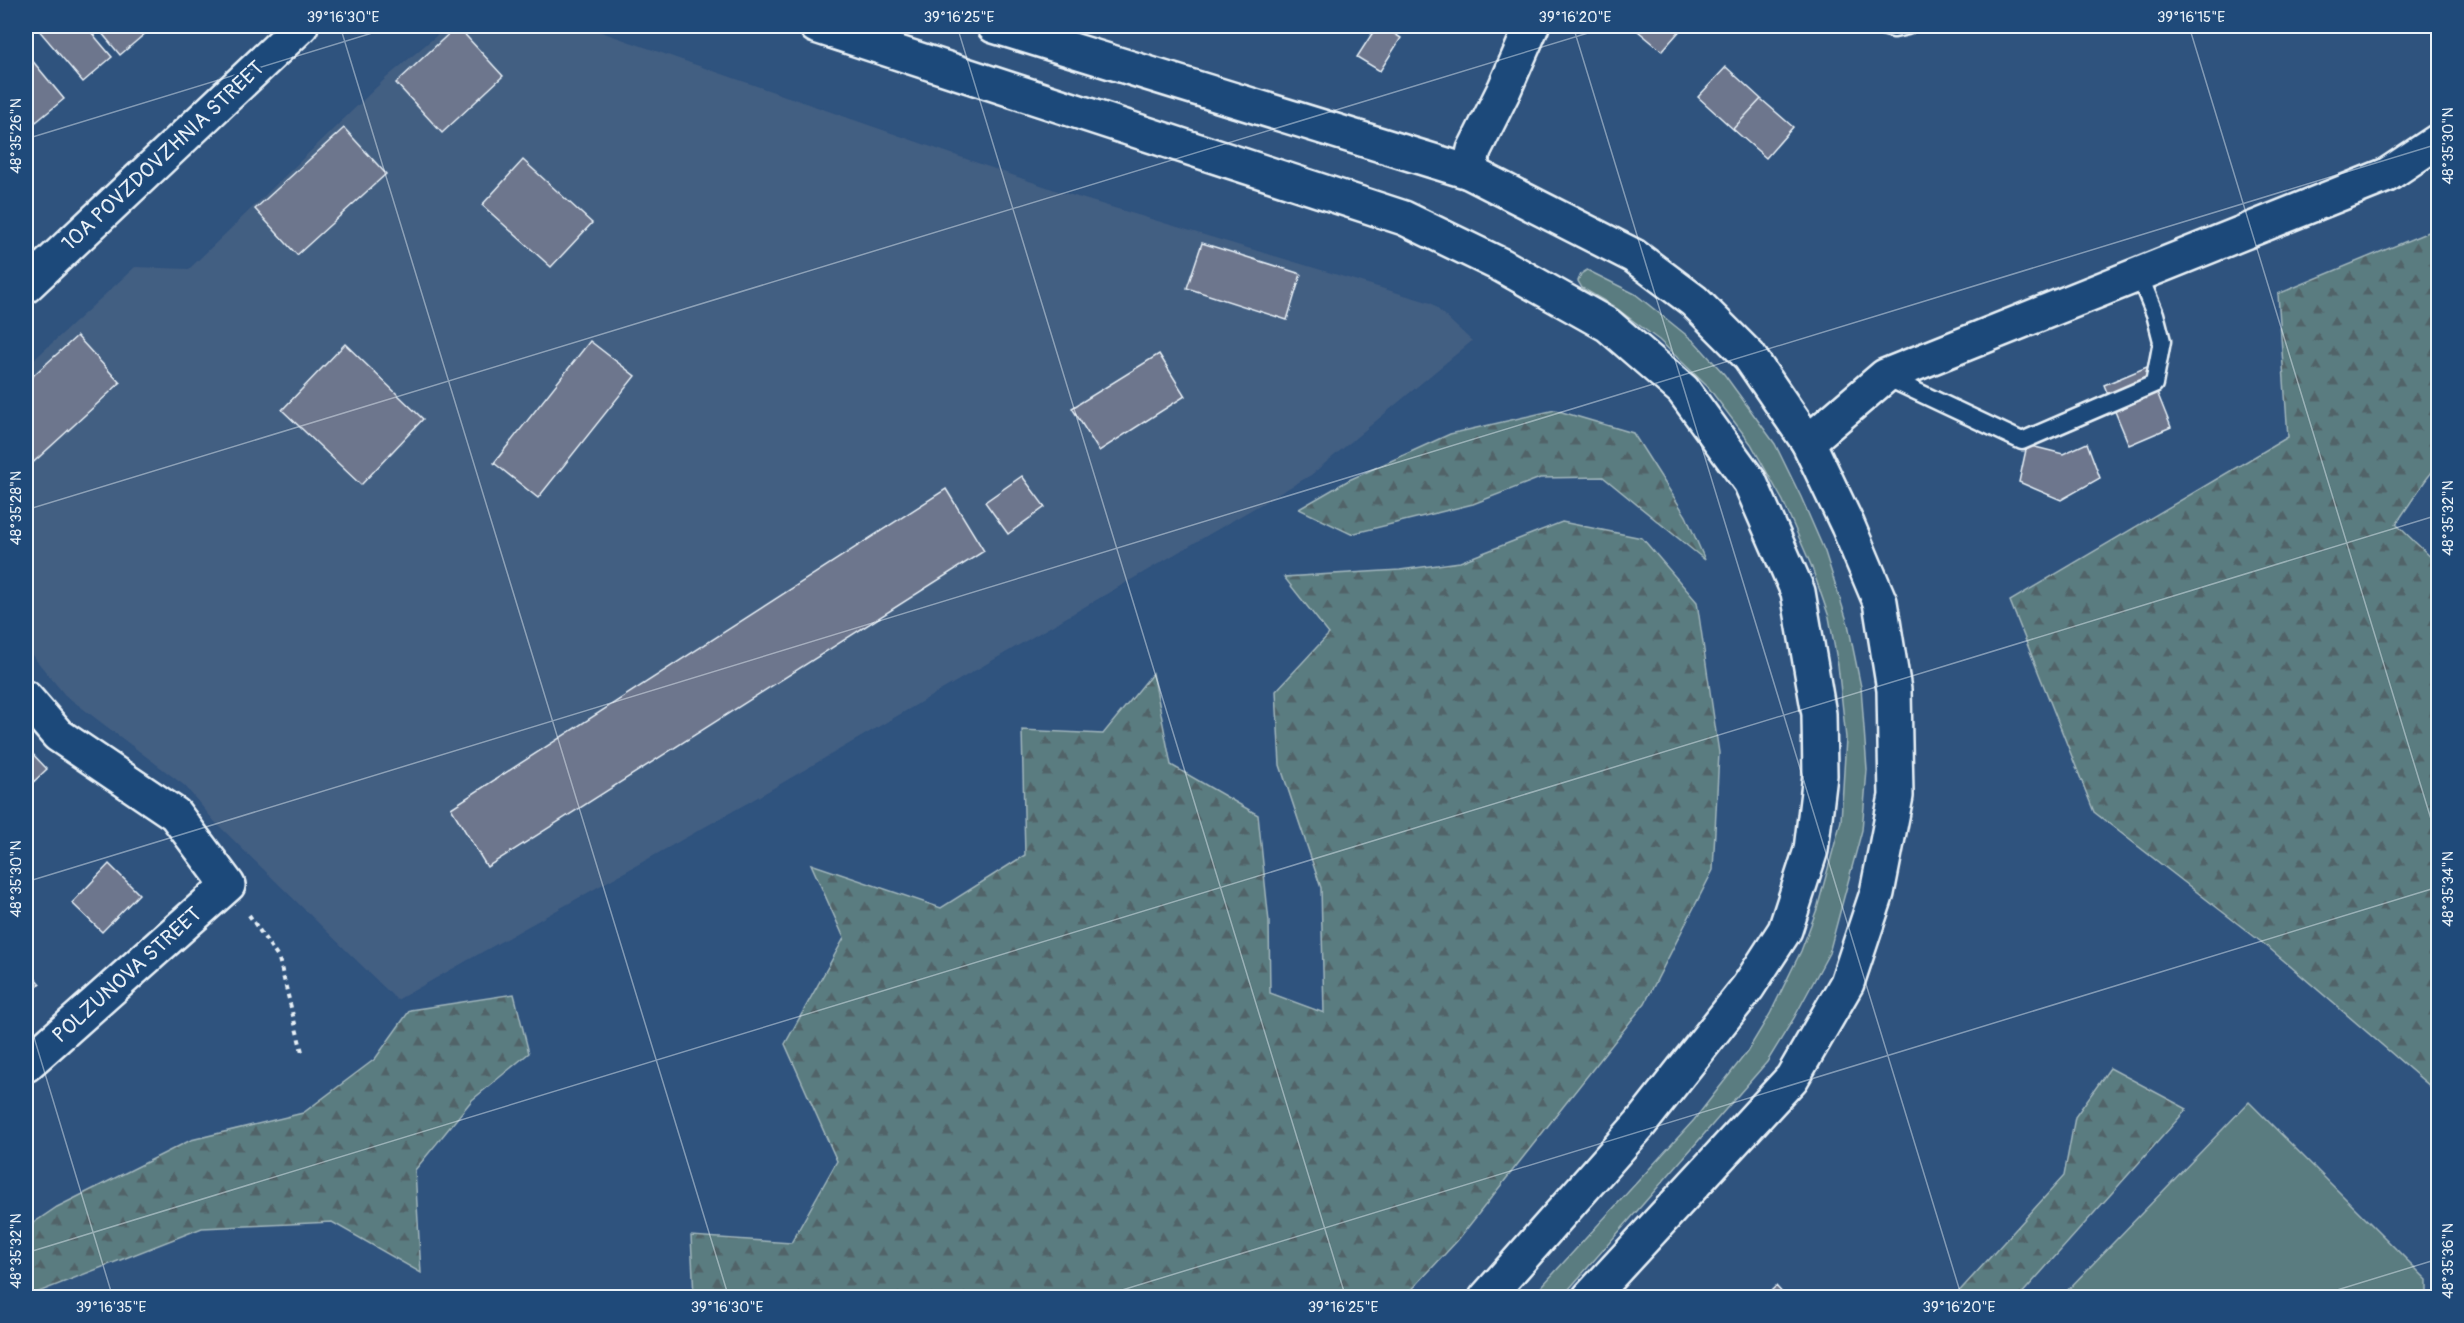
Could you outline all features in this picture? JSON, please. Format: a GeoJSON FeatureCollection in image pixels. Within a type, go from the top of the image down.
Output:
{"type":"FeatureCollection","features":[{"type":"Feature","properties":{"kind":"main road","name":"10A POVZDOVZHNIA STREET"},"geometry":{"type":"LineString","coordinates":[[26,286],[301,26]]}},
{"type":"Feature","properties":{"kind":"main road"},"geometry":{"type":"LineString","coordinates":[[816,26],[1404,218],[1453,240],[1608,325],[1683,390],[1750,482],[1798,592],[1819,714],[1820,775],[1811,850],[1785,930],[1748,987],[1640,1124],[1486,1298]]}},
{"type":"Feature","properties":{"kind":"main road"},"geometry":{"type":"LineString","coordinates":[[994,26],[1469,172],[1634,256],[1694,301],[1749,356],[1808,442],[1848,526],[1880,602],[1894,690],[1896,796],[1877,893],[1847,983],[1792,1078],[1589,1298]]}},
{"type":"Feature","properties":{"kind":"main road"},"geometry":{"type":"LineString","coordinates":[[1469,172],[1474,150],[1504,90],[1528,27]]}},
{"type":"Feature","properties":{"kind":"main road"},"geometry":{"type":"LineString","coordinates":[[1808,442],[1885,376],[2387,175],[2439,141]]}},
{"type":"Feature","properties":{"kind":"main road"},"geometry":{"type":"LineString","coordinates":[[26,698],[58,735],[175,814],[228,885]]}},
{"type":"Feature","properties":{"kind":"main road","name":"POLZUNOVA STREET"},"geometry":{"type":"LineString","coordinates":[[26,1065],[228,885]]}},
{"type":"Feature","properties":{"kind":"lane"},"geometry":{"type":"LineString","coordinates":[[1883,26],[1894,29],[1907,26]]}},
{"type":"Feature","properties":{"kind":"lane"},"geometry":{"type":"LineString","coordinates":[[1885,376],[2022,441],[2154,384],[2162,341],[2155,314],[2139,275]]}},
{"type":"Feature","properties":{"kind":"path"},"geometry":{"type":"LineString","coordinates":[[228,885],[279,959],[302,1052]]}},
{"type":"Feature","properties":{"kind":"shaded area"},"geometry":{"type":"Polygon","coordinates":[[[448,26],[584,26],[1061,192],[1431,303],[1472,341],[1311,475],[751,801],[397,1000],[215,822],[185,786],[65,695],[26,648],[26,367],[135,267],[189,269],[386,78],[448,26]]]}},
{"type":"Feature","properties":{"kind":"green space"},"geometry":{"type":"Polygon","coordinates":[[[2438,229],[2438,464],[2396,524],[2438,564],[2438,1093],[2269,948],[2094,812],[2010,601],[2288,437],[2278,294],[2438,229]]]}},
{"type":"Feature","properties":{"kind":"green space"},"geometry":{"type":"Polygon","coordinates":[[[1587,270],[1635,294],[1695,342],[1724,374],[1775,444],[1825,552],[1848,624],[1861,687],[1867,770],[1862,830],[1829,953],[1767,1062],[1562,1297],[1532,1297],[1694,1120],[1747,1052],[1770,1014],[1801,951],[1817,909],[1841,821],[1846,738],[1838,665],[1829,617],[1811,565],[1783,501],[1751,444],[1708,387],[1659,340],[1613,306],[1582,288],[1578,281],[1581,274],[1587,270]]]}},
{"type":"Feature","properties":{"kind":"green space"},"geometry":{"type":"Polygon","coordinates":[[[1555,410],[1633,433],[1686,516],[1705,560],[1603,477],[1540,478],[1473,504],[1351,534],[1299,509],[1349,480],[1450,434],[1555,410]]]}},
{"type":"Feature","properties":{"kind":"green space"},"geometry":{"type":"Polygon","coordinates":[[[1562,522],[1642,538],[1697,602],[1719,753],[1713,870],[1645,1003],[1457,1241],[1405,1297],[694,1297],[691,1236],[791,1243],[837,1161],[785,1044],[844,938],[811,864],[941,908],[1025,855],[1022,730],[1103,734],[1153,673],[1171,765],[1258,815],[1269,922],[1270,993],[1324,1013],[1321,888],[1280,765],[1276,691],[1329,634],[1284,577],[1400,570],[1460,562],[1562,522]]]}},
{"type":"Feature","properties":{"kind":"green space"},"geometry":{"type":"Polygon","coordinates":[[[514,994],[529,1053],[472,1100],[415,1170],[421,1273],[332,1222],[202,1228],[26,1297],[26,1228],[57,1207],[191,1140],[303,1113],[375,1059],[410,1010],[514,994]]]}},
{"type":"Feature","properties":{"kind":"green space"},"geometry":{"type":"Polygon","coordinates":[[[2110,1068],[2187,1109],[2019,1297],[1954,1297],[2064,1176],[2075,1117],[2110,1068]]]}},
{"type":"Feature","properties":{"kind":"green space"},"geometry":{"type":"Polygon","coordinates":[[[2249,1102],[2427,1280],[2427,1297],[2061,1297],[2249,1102]]]}},
{"type":"Feature","properties":{"kind":"building"},"geometry":{"type":"Polygon","coordinates":[[[40,26],[86,26],[112,57],[83,82],[37,28],[40,26]]]}},
{"type":"Feature","properties":{"kind":"building"},"geometry":{"type":"Polygon","coordinates":[[[96,26],[154,26],[120,55],[96,26]]]}},
{"type":"Feature","properties":{"kind":"building"},"geometry":{"type":"Polygon","coordinates":[[[457,26],[503,76],[442,133],[396,83],[457,26]]]}},
{"type":"Feature","properties":{"kind":"building"},"geometry":{"type":"Polygon","coordinates":[[[1377,26],[1382,26],[1401,38],[1380,71],[1357,57],[1377,26]]]}},
{"type":"Feature","properties":{"kind":"building"},"geometry":{"type":"Polygon","coordinates":[[[1632,26],[1684,26],[1662,51],[1632,26]]]}},
{"type":"Feature","properties":{"kind":"building"},"geometry":{"type":"Polygon","coordinates":[[[26,53],[64,99],[36,122],[26,110],[26,53]]]}},
{"type":"Feature","properties":{"kind":"building"},"geometry":{"type":"Polygon","coordinates":[[[1726,67],[1761,99],[1733,129],[1698,97],[1726,67]]]}},
{"type":"Feature","properties":{"kind":"building"},"geometry":{"type":"Polygon","coordinates":[[[1761,99],[1793,127],[1766,158],[1733,129],[1761,99]]]}},
{"type":"Feature","properties":{"kind":"building"},"geometry":{"type":"Polygon","coordinates":[[[344,128],[386,174],[297,255],[255,209],[344,128]]]}},
{"type":"Feature","properties":{"kind":"building"},"geometry":{"type":"Polygon","coordinates":[[[523,160],[592,223],[551,267],[482,205],[523,160]]]}},
{"type":"Feature","properties":{"kind":"building"},"geometry":{"type":"Polygon","coordinates":[[[1202,243],[1301,274],[1287,320],[1187,288],[1202,243]]]}},
{"type":"Feature","properties":{"kind":"building"},"geometry":{"type":"Polygon","coordinates":[[[77,336],[120,383],[26,469],[26,382],[77,336]]]}},
{"type":"Feature","properties":{"kind":"building"},"geometry":{"type":"Polygon","coordinates":[[[590,341],[635,376],[538,498],[494,463],[590,341]]]}},
{"type":"Feature","properties":{"kind":"building"},"geometry":{"type":"Polygon","coordinates":[[[345,344],[423,419],[361,485],[282,410],[345,344]]]}},
{"type":"Feature","properties":{"kind":"building"},"geometry":{"type":"Polygon","coordinates":[[[1159,354],[1185,396],[1099,451],[1072,408],[1159,354]]]}},
{"type":"Feature","properties":{"kind":"building"},"geometry":{"type":"Polygon","coordinates":[[[2147,367],[2171,427],[2129,445],[2104,385],[2147,367]]]}},
{"type":"Feature","properties":{"kind":"building"},"geometry":{"type":"Polygon","coordinates":[[[2087,443],[2100,478],[2061,500],[2019,482],[2027,445],[2063,454],[2087,443]]]}},
{"type":"Feature","properties":{"kind":"building"},"geometry":{"type":"Polygon","coordinates":[[[1022,476],[1045,507],[1008,534],[985,502],[1022,476]]]}},
{"type":"Feature","properties":{"kind":"building"},"geometry":{"type":"Polygon","coordinates":[[[946,489],[984,551],[487,867],[451,808],[946,489]]]}},
{"type":"Feature","properties":{"kind":"building"},"geometry":{"type":"Polygon","coordinates":[[[26,747],[47,769],[26,789],[26,747]]]}},
{"type":"Feature","properties":{"kind":"building"},"geometry":{"type":"Polygon","coordinates":[[[109,864],[139,894],[102,932],[72,903],[109,864]]]}},
{"type":"Feature","properties":{"kind":"building"},"geometry":{"type":"Polygon","coordinates":[[[26,968],[40,984],[26,998],[26,968]]]}},
{"type":"Feature","properties":{"kind":"building"},"geometry":{"type":"Polygon","coordinates":[[[1776,1286],[1787,1298],[1764,1298],[1776,1286]]]}}]}
